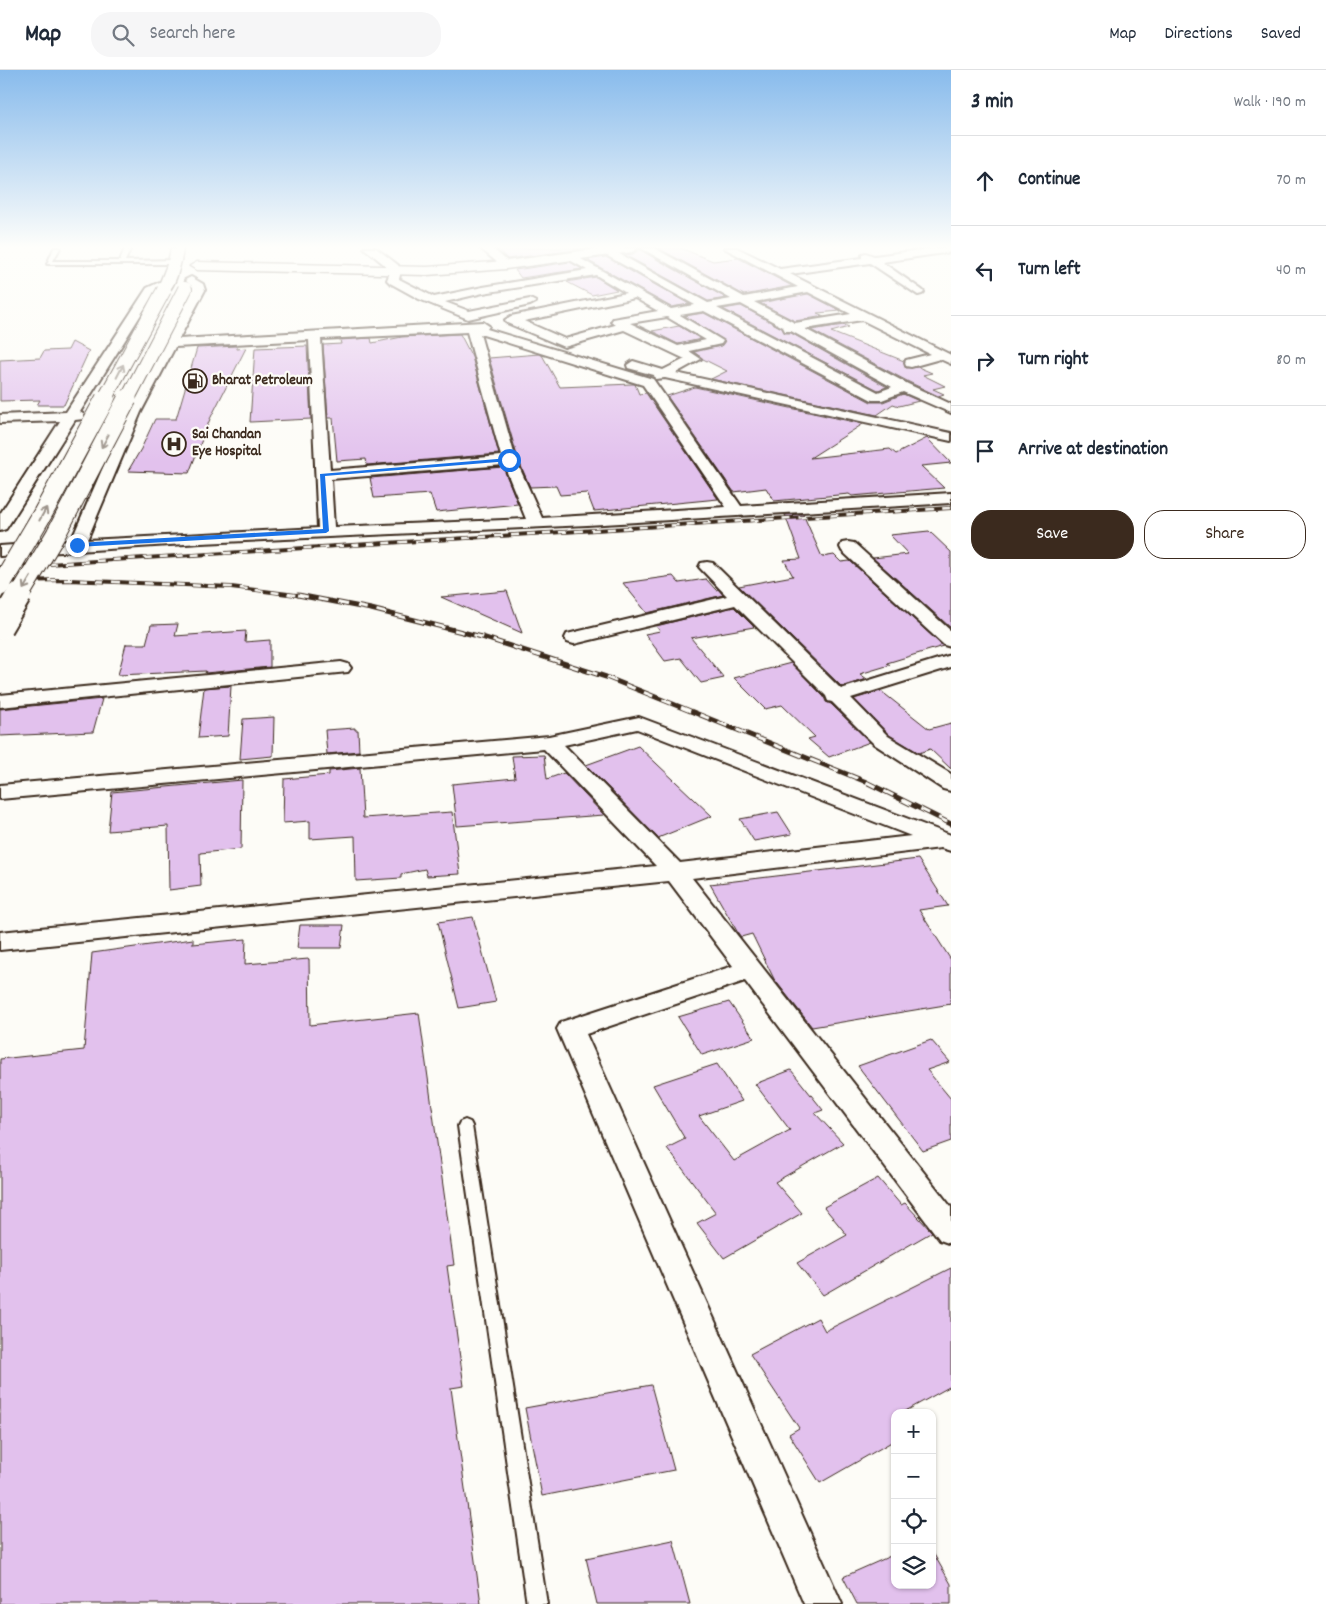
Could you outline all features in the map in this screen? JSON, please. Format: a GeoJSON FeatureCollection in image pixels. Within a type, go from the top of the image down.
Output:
{"type":"FeatureCollection","features":[{"type":"Feature","properties":{"kind":"main road"},"geometry":{"type":"LineString","coordinates":[[0,586],[28,542],[147,320]]}},
{"type":"Feature","properties":{"kind":"main road"},"geometry":{"type":"LineString","coordinates":[[0,627],[56,534],[170,320]]}},
{"type":"Feature","properties":{"kind":"street"},"geometry":{"type":"LineString","coordinates":[[0,526],[132,320]]}},
{"type":"Feature","properties":{"kind":"street"},"geometry":{"type":"LineString","coordinates":[[77,545],[134,412],[183,320]]}},
{"type":"Feature","properties":{"kind":"street"},"geometry":{"type":"LineString","coordinates":[[171,343],[315,334],[472,328],[511,320],[564,342],[663,374],[951,437]]}},
{"type":"Feature","properties":{"kind":"street"},"geometry":{"type":"LineString","coordinates":[[544,320],[579,338]]}},
{"type":"Feature","properties":{"kind":"street"},"geometry":{"type":"LineString","coordinates":[[577,320],[601,332]]}},
{"type":"Feature","properties":{"kind":"street"},"geometry":{"type":"LineString","coordinates":[[630,320],[617,322],[695,359],[648,382]]}},
{"type":"Feature","properties":{"kind":"street"},"geometry":{"type":"LineString","coordinates":[[680,320],[726,340]]}},
{"type":"Feature","properties":{"kind":"street"},"geometry":{"type":"LineString","coordinates":[[729,320],[877,397]]}},
{"type":"Feature","properties":{"kind":"street"},"geometry":{"type":"LineString","coordinates":[[776,320],[903,387],[951,409]]}},
{"type":"Feature","properties":{"kind":"street"},"geometry":{"type":"LineString","coordinates":[[677,350],[755,334],[841,320]]}},
{"type":"Feature","properties":{"kind":"street"},"geometry":{"type":"LineString","coordinates":[[869,320],[946,358]]}},
{"type":"Feature","properties":{"kind":"street"},"geometry":{"type":"LineString","coordinates":[[564,342],[626,326]]}},
{"type":"Feature","properties":{"kind":"street"},"geometry":{"type":"LineString","coordinates":[[472,328],[648,382],[736,510]]}},
{"type":"Feature","properties":{"kind":"street"},"geometry":{"type":"LineString","coordinates":[[472,328],[509,460],[536,523]]}},
{"type":"Feature","properties":{"kind":"street"},"geometry":{"type":"LineString","coordinates":[[315,334],[326,531]]}},
{"type":"Feature","properties":{"kind":"street"},"geometry":{"type":"LineString","coordinates":[[911,363],[946,358]]}},
{"type":"Feature","properties":{"kind":"street"},"geometry":{"type":"LineString","coordinates":[[843,413],[903,387]]}},
{"type":"Feature","properties":{"kind":"street"},"geometry":{"type":"LineString","coordinates":[[0,419],[134,412]]}},
{"type":"Feature","properties":{"kind":"street"},"geometry":{"type":"LineString","coordinates":[[322,475],[509,460]]}},
{"type":"Feature","properties":{"kind":"street"},"geometry":{"type":"LineString","coordinates":[[0,551],[326,531],[536,523],[951,498]]}},
{"type":"Feature","properties":{"kind":"street"},"geometry":{"type":"LineString","coordinates":[[848,548],[951,641]]}},
{"type":"Feature","properties":{"kind":"street"},"geometry":{"type":"LineString","coordinates":[[707,567],[835,697],[881,740],[951,784]]}},
{"type":"Feature","properties":{"kind":"street"},"geometry":{"type":"LineString","coordinates":[[574,638],[738,599]]}},
{"type":"Feature","properties":{"kind":"street"},"geometry":{"type":"LineString","coordinates":[[835,697],[951,661]]}},
{"type":"Feature","properties":{"kind":"street"},"geometry":{"type":"LineString","coordinates":[[0,701],[341,668]]}},
{"type":"Feature","properties":{"kind":"street"},"geometry":{"type":"LineString","coordinates":[[0,792],[549,742],[639,723],[949,840]]}},
{"type":"Feature","properties":{"kind":"street"},"geometry":{"type":"LineString","coordinates":[[549,742],[675,872],[951,1230]]}},
{"type":"Feature","properties":{"kind":"street"},"geometry":{"type":"LineString","coordinates":[[0,941],[675,872],[949,840]]}},
{"type":"Feature","properties":{"kind":"street"},"geometry":{"type":"LineString","coordinates":[[750,970],[570,1029],[823,1604]]}},
{"type":"Feature","properties":{"kind":"lane"},"geometry":{"type":"LineString","coordinates":[[465,1126],[538,1604]]}},
{"type":"Feature","properties":{"kind":"building"},"geometry":{"type":"Polygon","coordinates":[[[691,320],[716,320],[871,402],[883,402],[903,394],[919,401],[899,406],[893,404],[877,415],[711,379],[727,371],[703,359],[694,352],[721,346],[725,341],[691,320]]]}},
{"type":"Feature","properties":{"kind":"building"},"geometry":{"type":"Polygon","coordinates":[[[743,320],[766,320],[782,328],[785,333],[791,333],[887,387],[878,390],[743,320]]]}},
{"type":"Feature","properties":{"kind":"building"},"geometry":{"type":"Polygon","coordinates":[[[844,325],[849,327],[831,332],[904,361],[906,368],[918,367],[932,373],[923,375],[945,386],[933,389],[944,394],[938,396],[811,330],[844,325]]]}},
{"type":"Feature","properties":{"kind":"building"},"geometry":{"type":"Polygon","coordinates":[[[679,326],[701,339],[678,344],[652,331],[679,326]]]}},
{"type":"Feature","properties":{"kind":"building"},"geometry":{"type":"Polygon","coordinates":[[[460,334],[472,357],[499,454],[367,465],[366,459],[337,461],[333,418],[328,418],[323,345],[341,344],[340,340],[371,338],[372,343],[402,337],[460,334]]]}},
{"type":"Feature","properties":{"kind":"building"},"geometry":{"type":"Polygon","coordinates":[[[72,342],[89,351],[64,405],[37,405],[40,400],[0,401],[0,360],[40,358],[44,351],[68,350],[72,342]]]}},
{"type":"Feature","properties":{"kind":"building"},"geometry":{"type":"Polygon","coordinates":[[[237,346],[237,349],[246,348],[210,419],[189,473],[128,471],[155,419],[176,419],[197,348],[237,346]]]}},
{"type":"Feature","properties":{"kind":"building"},"geometry":{"type":"Polygon","coordinates":[[[307,346],[311,419],[250,422],[255,348],[307,346]]]}},
{"type":"Feature","properties":{"kind":"building"},"geometry":{"type":"Polygon","coordinates":[[[542,355],[560,387],[635,384],[639,394],[646,393],[718,499],[594,511],[587,493],[560,495],[556,486],[530,487],[518,459],[489,358],[542,355]]]}},
{"type":"Feature","properties":{"kind":"building"},"geometry":{"type":"Polygon","coordinates":[[[695,387],[863,424],[810,458],[890,449],[896,454],[927,438],[951,463],[921,466],[944,488],[774,501],[766,488],[734,492],[667,396],[695,387]]]}},
{"type":"Feature","properties":{"kind":"building"},"geometry":{"type":"Polygon","coordinates":[[[503,467],[518,504],[436,512],[430,494],[374,498],[370,478],[503,467]]]}},
{"type":"Feature","properties":{"kind":"building"},"geometry":{"type":"Polygon","coordinates":[[[803,514],[822,557],[834,555],[841,562],[850,561],[943,646],[887,663],[890,665],[860,674],[867,679],[842,687],[739,586],[793,576],[784,560],[801,559],[785,515],[803,514]]]}},
{"type":"Feature","properties":{"kind":"building"},"geometry":{"type":"Polygon","coordinates":[[[929,531],[951,552],[951,628],[873,558],[908,554],[890,535],[929,531]]]}},
{"type":"Feature","properties":{"kind":"building"},"geometry":{"type":"Polygon","coordinates":[[[673,576],[679,583],[706,579],[723,595],[647,613],[623,583],[673,576]]]}},
{"type":"Feature","properties":{"kind":"building"},"geometry":{"type":"Polygon","coordinates":[[[507,591],[522,633],[441,597],[507,591]]]}},
{"type":"Feature","properties":{"kind":"building"},"geometry":{"type":"Polygon","coordinates":[[[734,607],[754,627],[691,638],[724,678],[701,683],[681,658],[665,661],[645,634],[660,631],[656,626],[734,607]]]}},
{"type":"Feature","properties":{"kind":"building"},"geometry":{"type":"Polygon","coordinates":[[[178,624],[175,636],[246,631],[245,642],[270,640],[270,667],[205,673],[206,671],[118,675],[126,644],[146,644],[151,625],[178,624]]]}},
{"type":"Feature","properties":{"kind":"building"},"geometry":{"type":"Polygon","coordinates":[[[791,663],[824,697],[826,702],[831,704],[870,742],[829,757],[808,739],[815,737],[782,705],[765,709],[734,678],[791,663]]]}},
{"type":"Feature","properties":{"kind":"building"},"geometry":{"type":"Polygon","coordinates":[[[231,686],[228,736],[198,738],[204,688],[231,686]]]}},
{"type":"Feature","properties":{"kind":"building"},"geometry":{"type":"Polygon","coordinates":[[[881,691],[929,729],[951,723],[951,769],[930,749],[919,753],[889,735],[854,699],[881,691]]]}},
{"type":"Feature","properties":{"kind":"building"},"geometry":{"type":"Polygon","coordinates":[[[102,699],[93,732],[0,736],[0,709],[102,699]]]}},
{"type":"Feature","properties":{"kind":"building"},"geometry":{"type":"Polygon","coordinates":[[[274,717],[273,756],[240,759],[243,719],[274,717]]]}},
{"type":"Feature","properties":{"kind":"building"},"geometry":{"type":"Polygon","coordinates":[[[355,728],[355,730],[358,730],[359,751],[327,754],[325,730],[355,728]]]}},
{"type":"Feature","properties":{"kind":"building"},"geometry":{"type":"Polygon","coordinates":[[[638,746],[712,816],[658,838],[586,765],[638,746]]]}},
{"type":"Feature","properties":{"kind":"building"},"geometry":{"type":"Polygon","coordinates":[[[544,755],[547,779],[564,773],[604,815],[457,826],[452,784],[515,778],[512,756],[544,755]]]}},
{"type":"Feature","properties":{"kind":"building"},"geometry":{"type":"Polygon","coordinates":[[[360,768],[363,818],[452,812],[460,874],[427,876],[425,869],[401,874],[401,878],[356,881],[355,836],[310,839],[310,821],[283,823],[284,779],[329,775],[329,771],[360,768]]]}},
{"type":"Feature","properties":{"kind":"building"},"geometry":{"type":"Polygon","coordinates":[[[242,780],[241,849],[200,853],[201,886],[169,890],[168,826],[108,831],[112,792],[242,780]]]}},
{"type":"Feature","properties":{"kind":"building"},"geometry":{"type":"Polygon","coordinates":[[[778,812],[792,834],[754,841],[740,819],[778,812]]]}},
{"type":"Feature","properties":{"kind":"building"},"geometry":{"type":"Polygon","coordinates":[[[918,859],[948,906],[919,910],[951,960],[951,1004],[812,1027],[774,979],[752,934],[741,937],[738,933],[710,884],[918,859]]]}},
{"type":"Feature","properties":{"kind":"building"},"geometry":{"type":"Polygon","coordinates":[[[473,917],[496,1002],[459,1008],[438,922],[473,917]]]}},
{"type":"Feature","properties":{"kind":"building"},"geometry":{"type":"Polygon","coordinates":[[[300,925],[344,925],[341,948],[297,948],[300,925]]]}},
{"type":"Feature","properties":{"kind":"building"},"geometry":{"type":"Polygon","coordinates":[[[193,939],[193,944],[246,939],[245,964],[309,959],[310,1025],[419,1013],[454,1265],[447,1266],[464,1386],[451,1388],[481,1604],[0,1604],[0,1059],[84,1050],[92,953],[193,939]]]}},
{"type":"Feature","properties":{"kind":"building"},"geometry":{"type":"Polygon","coordinates":[[[729,1002],[754,1038],[702,1055],[678,1017],[729,1002]]]}},
{"type":"Feature","properties":{"kind":"building"},"geometry":{"type":"Polygon","coordinates":[[[931,1040],[950,1062],[927,1070],[951,1099],[951,1141],[923,1151],[858,1066],[931,1040]]]}},
{"type":"Feature","properties":{"kind":"building"},"geometry":{"type":"Polygon","coordinates":[[[717,1064],[742,1101],[699,1116],[734,1161],[790,1130],[755,1084],[791,1070],[823,1110],[815,1113],[843,1143],[775,1182],[802,1213],[724,1258],[697,1223],[716,1213],[667,1148],[685,1139],[653,1085],[717,1064]]]}},
{"type":"Feature","properties":{"kind":"building"},"geometry":{"type":"Polygon","coordinates":[[[878,1178],[901,1205],[905,1203],[932,1232],[823,1295],[797,1263],[847,1235],[824,1207],[878,1178]]]}},
{"type":"Feature","properties":{"kind":"building"},"geometry":{"type":"Polygon","coordinates":[[[951,1268],[951,1386],[909,1409],[891,1409],[891,1442],[820,1483],[789,1434],[799,1428],[750,1354],[818,1318],[825,1331],[951,1268]]]}},
{"type":"Feature","properties":{"kind":"building"},"geometry":{"type":"Polygon","coordinates":[[[651,1385],[674,1470],[542,1496],[525,1408],[651,1385]]]}},
{"type":"Feature","properties":{"kind":"building"},"geometry":{"type":"Polygon","coordinates":[[[673,1540],[690,1604],[597,1604],[586,1558],[673,1540]]]}},
{"type":"Feature","properties":{"kind":"building"},"geometry":{"type":"Polygon","coordinates":[[[891,1556],[891,1589],[936,1589],[936,1558],[951,1584],[951,1604],[857,1604],[843,1577],[891,1556]]]}},
{"type":"Feature","properties":{"kind":"railway"},"geometry":{"type":"LineString","coordinates":[[0,567],[951,508]]}},
{"type":"Feature","properties":{"kind":"railway"},"geometry":{"type":"LineString","coordinates":[[0,581],[69,580],[231,587],[302,596]]}},
{"type":"Feature","properties":{"kind":"railway"},"geometry":{"type":"LineString","coordinates":[[302,596],[371,609],[482,637],[606,677],[864,781],[951,824]]}},
{"type":"Feature","properties":{"kind":"place","name":"Bharat Petroleum"},"geometry":{"type":"Point","coordinates":[195,381]}},
{"type":"Feature","properties":{"kind":"place","name":"Sai Chandan Eye Hospital"},"geometry":{"type":"Point","coordinates":[174,444]}},
{"type":"Feature","properties":{"kind":"route"},"geometry":{"type":"LineString","coordinates":[[77,545],[326,531],[322,475],[509,460]]}}]}
